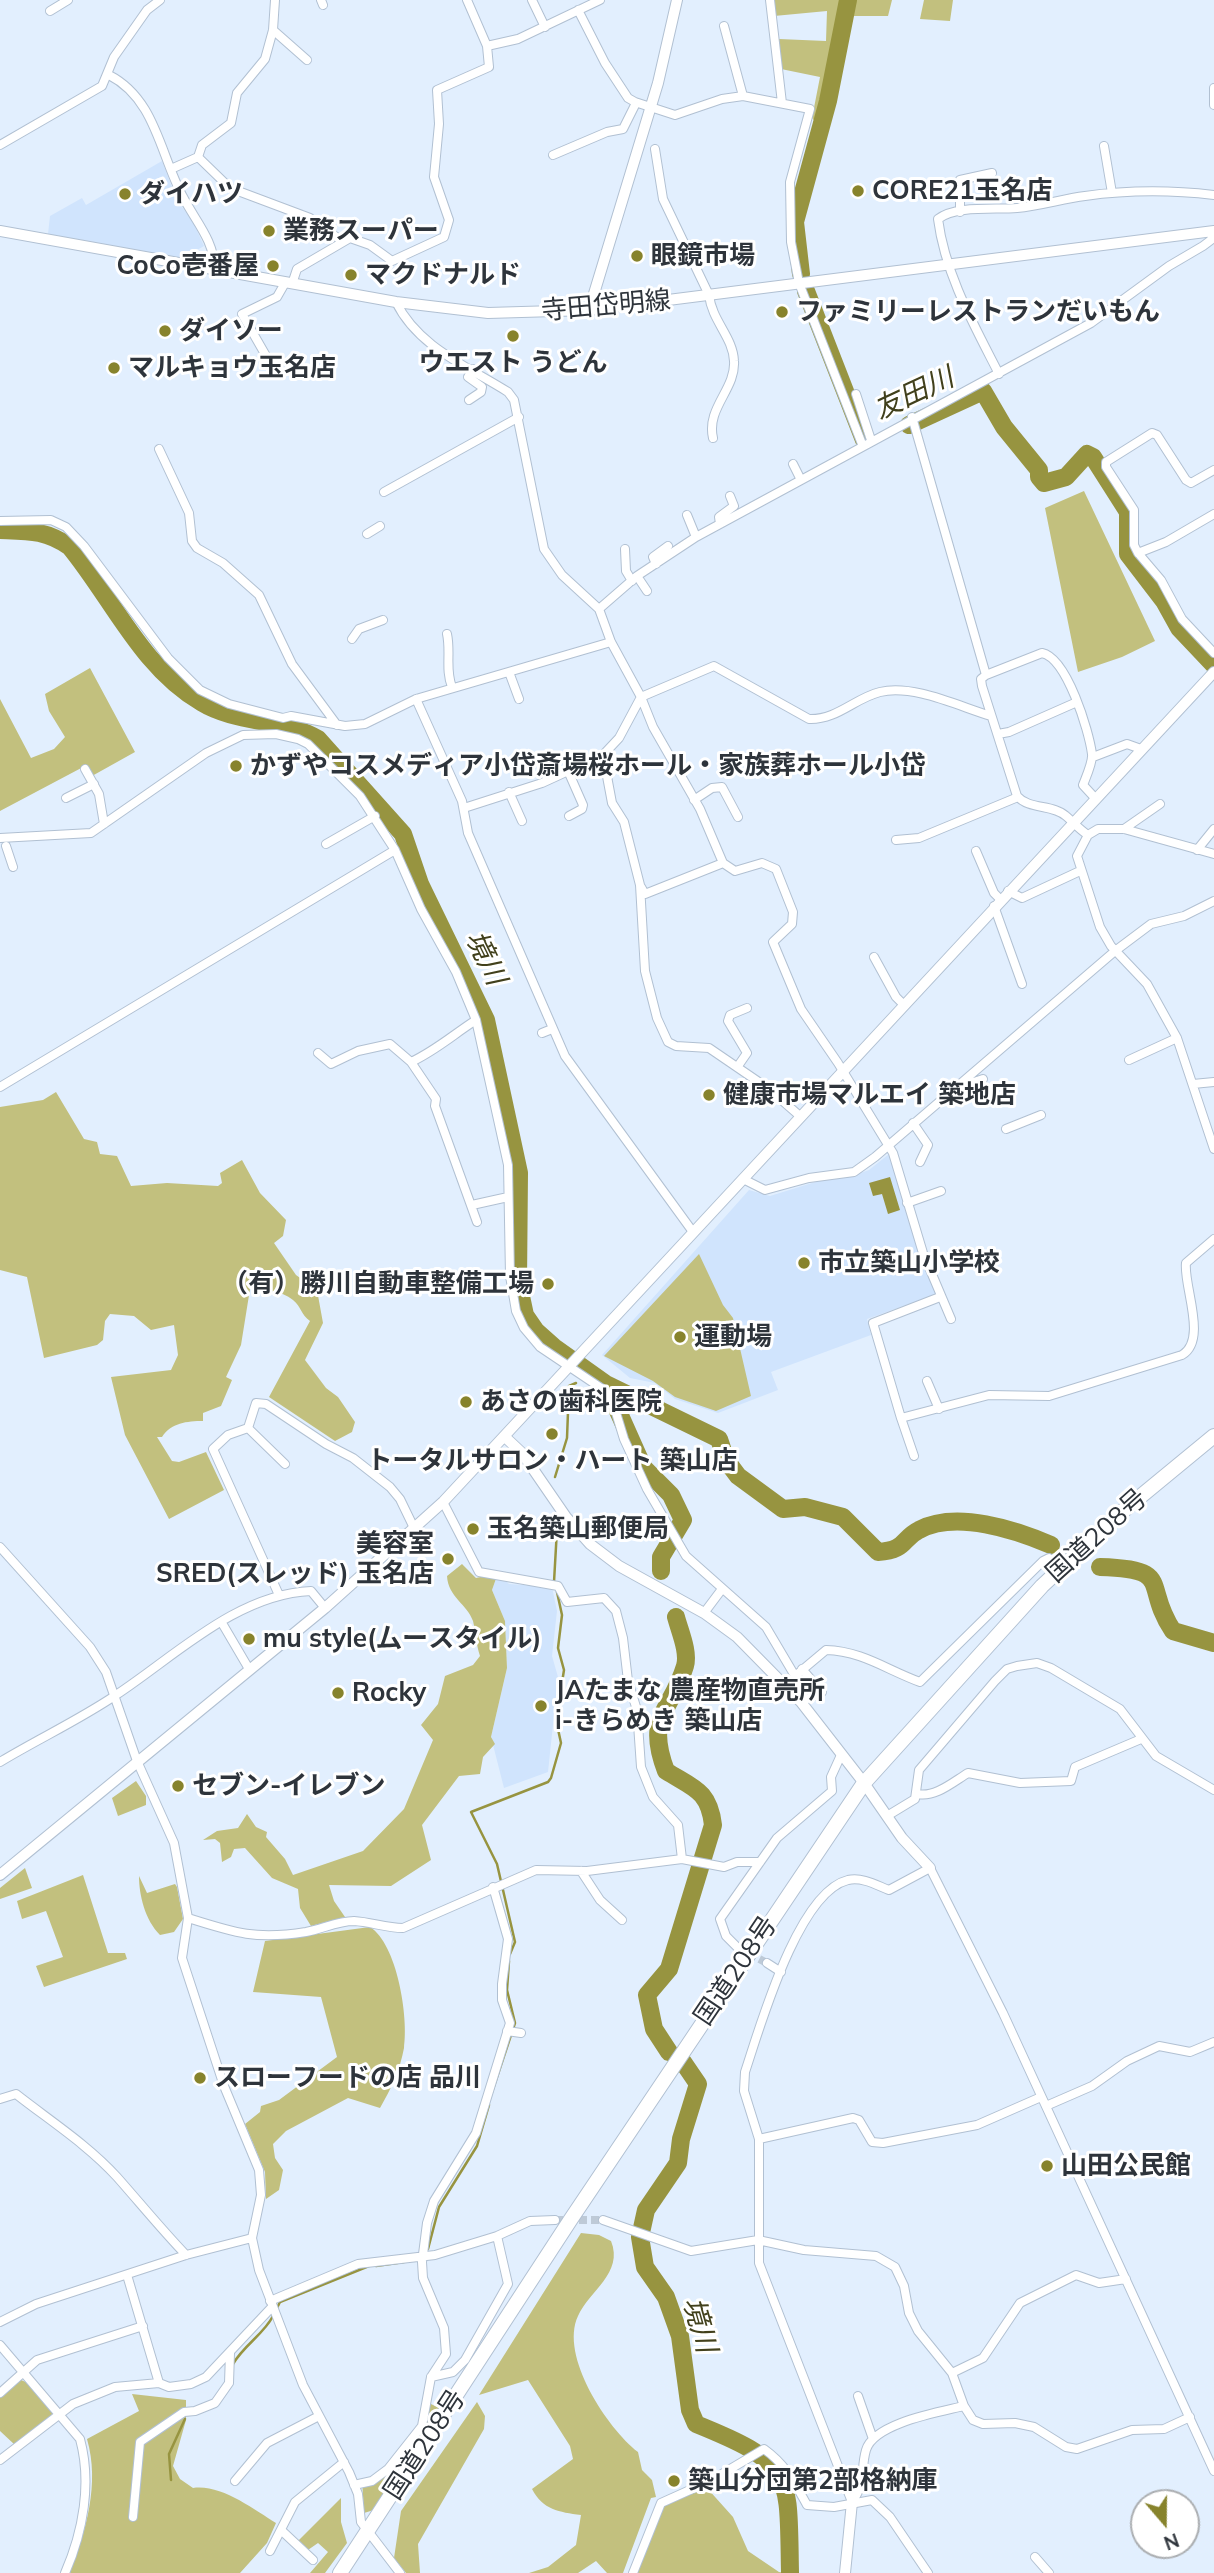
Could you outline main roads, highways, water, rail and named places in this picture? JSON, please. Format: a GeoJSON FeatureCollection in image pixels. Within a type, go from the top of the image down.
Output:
{"type":"FeatureCollection","features":[{"type":"Feature","properties":{"kind":"highway","name":"国道208号"},"geometry":{"type":"LineString","coordinates":[[340,2573],[593,2185],[864,1783],[940,1695],[1061,1567],[1118,1515],[1214,1436]]}},
{"type":"Feature","properties":{"kind":"waterway","name":"友田川"},"geometry":{"type":"LineString","coordinates":[[801,274],[795,222],[828,101],[848,0]]}},
{"type":"Feature","properties":{"kind":"waterway","name":"友田川"},"geometry":{"type":"LineString","coordinates":[[806,291],[864,440]]}},
{"type":"Feature","properties":{"kind":"waterway","name":"友田川"},"geometry":{"type":"LineString","coordinates":[[909,425],[983,391],[1004,427],[1039,470],[1039,477],[1044,483],[1066,477],[1087,454],[1093,457],[1128,512],[1128,554],[1164,601],[1179,628],[1214,665]]}},
{"type":"Feature","properties":{"kind":"waterway","name":"境川"},"geometry":{"type":"LineString","coordinates":[[0,530],[45,534],[70,547],[129,631],[180,688],[215,709],[290,727],[318,739],[403,834],[420,884],[486,1020],[519,1173],[518,1282],[525,1315],[536,1331],[554,1347],[606,1384],[643,1467],[671,1495],[683,1520],[661,1557],[661,1571]]}},
{"type":"Feature","properties":{"kind":"waterway","name":"境川"},"geometry":{"type":"LineString","coordinates":[[583,1371],[585,1367]]}},
{"type":"Feature","properties":{"kind":"waterway"},"geometry":{"type":"LineString","coordinates":[[555,1477],[567,1438],[569,1386],[576,1383]]}},
{"type":"Feature","properties":{"kind":"waterway"},"geometry":{"type":"LineString","coordinates":[[606,1384],[719,1439],[726,1460],[738,1476],[783,1509],[805,1507],[843,1517],[878,1552],[899,1547],[919,1530],[950,1522],[1004,1528],[1051,1545]]}},
{"type":"Feature","properties":{"kind":"waterway"},"geometry":{"type":"LineString","coordinates":[[554,1582],[557,1529]]}},
{"type":"Feature","properties":{"kind":"waterway"},"geometry":{"type":"LineString","coordinates":[[1100,1567],[1123,1568],[1148,1576],[1173,1631],[1214,1643]]}},
{"type":"Feature","properties":{"kind":"waterway"},"geometry":{"type":"LineString","coordinates":[[510,1954],[515,1942],[497,1864],[471,1812],[548,1782],[551,1778],[561,1743],[556,1720],[564,1670],[558,1648],[562,1615],[557,1592]]}},
{"type":"Feature","properties":{"kind":"waterway","name":"境川"},"geometry":{"type":"LineString","coordinates":[[669,2052],[654,2029],[647,1995],[669,1969],[713,1825],[708,1804],[703,1797],[692,1786],[666,1771],[660,1753],[658,1738],[662,1715],[686,1660],[684,1642],[676,1617]]}},
{"type":"Feature","properties":{"kind":"waterway"},"geometry":{"type":"LineString","coordinates":[[492,2092],[515,2023],[507,1990],[509,1961]]}},
{"type":"Feature","properties":{"kind":"waterway","name":"境川"},"geometry":{"type":"LineString","coordinates":[[683,2062],[698,2084],[681,2139],[678,2163],[646,2210],[640,2237],[645,2267],[666,2297],[680,2336],[690,2410],[696,2424],[752,2450],[769,2462],[779,2476],[788,2513],[790,2573]]}},
{"type":"Feature","properties":{"kind":"waterway"},"geometry":{"type":"LineString","coordinates":[[428,2249],[439,2207],[477,2146],[489,2105]]}},
{"type":"Feature","properties":{"kind":"waterway"},"geometry":{"type":"LineString","coordinates":[[376,2266],[404,2262]]}},
{"type":"Feature","properties":{"kind":"waterway"},"geometry":{"type":"LineString","coordinates":[[276,2310],[280,2302],[369,2266]]}},
{"type":"Feature","properties":{"kind":"waterway"},"geometry":{"type":"LineString","coordinates":[[233,2364],[273,2316]]}},
{"type":"Feature","properties":{"kind":"waterway"},"geometry":{"type":"LineString","coordinates":[[171,2480],[169,2454],[185,2419]]}},
{"type":"Feature","properties":{"kind":"tunnel"},"geometry":{"type":"LineString","coordinates":[[738,1948],[767,1963]]}},
{"type":"Feature","properties":{"kind":"tunnel"},"geometry":{"type":"LineString","coordinates":[[555,2220],[603,2220]]}},
{"type":"Feature","properties":{"kind":"place","name":"CORE21玉名店"},"geometry":{"type":"Point","coordinates":[858,191]}},
{"type":"Feature","properties":{"kind":"place","name":"ダイハツ"},"geometry":{"type":"Point","coordinates":[125,194]}},
{"type":"Feature","properties":{"kind":"place","name":"業務スーパー"},"geometry":{"type":"Point","coordinates":[269,231]}},
{"type":"Feature","properties":{"kind":"place","name":"眼鏡市場"},"geometry":{"type":"Point","coordinates":[637,256]}},
{"type":"Feature","properties":{"kind":"place","name":"CoCo壱番屋"},"geometry":{"type":"Point","coordinates":[273,266]}},
{"type":"Feature","properties":{"kind":"place","name":"マクドナルド"},"geometry":{"type":"Point","coordinates":[351,275]}},
{"type":"Feature","properties":{"kind":"place","name":"ファミリーレストランだいもん"},"geometry":{"type":"Point","coordinates":[782,312]}},
{"type":"Feature","properties":{"kind":"place","name":"ダイソー"},"geometry":{"type":"Point","coordinates":[165,331]}},
{"type":"Feature","properties":{"kind":"place","name":"ウエスト うどん"},"geometry":{"type":"Point","coordinates":[513,336]}},
{"type":"Feature","properties":{"kind":"place","name":"マルキョウ玉名店"},"geometry":{"type":"Point","coordinates":[114,368]}},
{"type":"Feature","properties":{"kind":"place","name":"かずやコスメディア小岱斎場桜ホール・家族葬ホール小岱"},"geometry":{"type":"Point","coordinates":[236,766]}},
{"type":"Feature","properties":{"kind":"place","name":"健康市場マルエイ 築地店"},"geometry":{"type":"Point","coordinates":[709,1095]}},
{"type":"Feature","properties":{"kind":"place","name":"市立築山小学校"},"geometry":{"type":"Point","coordinates":[804,1263]}},
{"type":"Feature","properties":{"kind":"place","name":"（有）勝川自動車整備工場"},"geometry":{"type":"Point","coordinates":[548,1284]}},
{"type":"Feature","properties":{"kind":"place","name":"運動場"},"geometry":{"type":"Point","coordinates":[680,1337]}},
{"type":"Feature","properties":{"kind":"place","name":"あさの歯科医院"},"geometry":{"type":"Point","coordinates":[466,1402]}},
{"type":"Feature","properties":{"kind":"place","name":"トータルサロン・ハート 築山店"},"geometry":{"type":"Point","coordinates":[552,1434]}},
{"type":"Feature","properties":{"kind":"place","name":"玉名築山郵便局"},"geometry":{"type":"Point","coordinates":[473,1529]}},
{"type":"Feature","properties":{"kind":"place","name":"美容室 SRED(スレッド) 玉名店"},"geometry":{"type":"Point","coordinates":[448,1559]}},
{"type":"Feature","properties":{"kind":"place","name":"mu style(厶ースタイル)"},"geometry":{"type":"Point","coordinates":[249,1639]}},
{"type":"Feature","properties":{"kind":"place","name":"Rocky"},"geometry":{"type":"Point","coordinates":[338,1693]}},
{"type":"Feature","properties":{"kind":"place","name":"JAたまな 農産物直売所 i-きらめき 築山店"},"geometry":{"type":"Point","coordinates":[541,1706]}},
{"type":"Feature","properties":{"kind":"place","name":"セブン-イレブン"},"geometry":{"type":"Point","coordinates":[178,1786]}},
{"type":"Feature","properties":{"kind":"place","name":"スローフードの店 品川"},"geometry":{"type":"Point","coordinates":[200,2078]}},
{"type":"Feature","properties":{"kind":"place","name":"山田公民館"},"geometry":{"type":"Point","coordinates":[1047,2166]}},
{"type":"Feature","properties":{"kind":"place","name":"築山分団第2部格納庫"},"geometry":{"type":"Point","coordinates":[674,2481]}}]}
